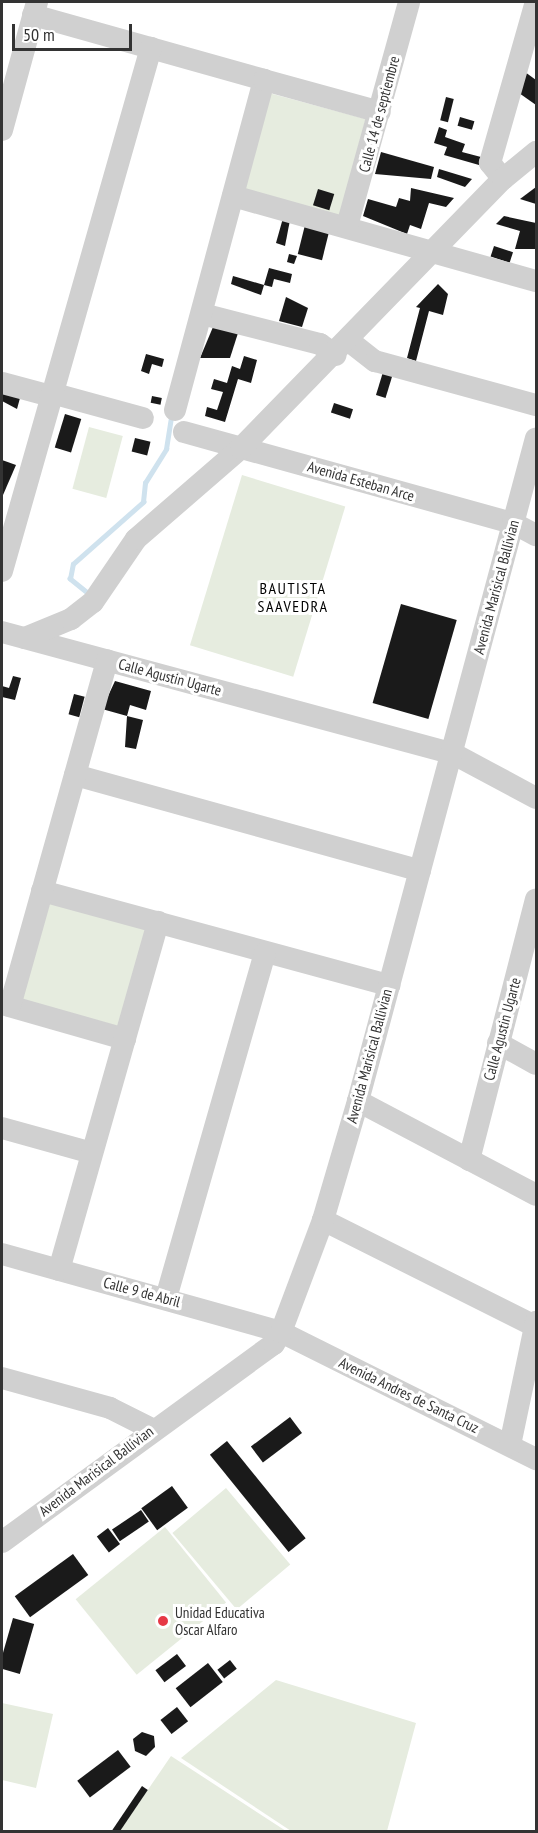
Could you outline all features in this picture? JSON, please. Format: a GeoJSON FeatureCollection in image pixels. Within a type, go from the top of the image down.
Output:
{"type":"FeatureCollection","features":[{"type":"Feature","properties":{"kind":"street","name":"Calle 14 de septiembre"},"geometry":{"type":"LineString","coordinates":[[347,226],[409,2]]}},
{"type":"Feature","properties":{"kind":"street"},"geometry":{"type":"LineString","coordinates":[[503,179],[490,163],[536,2]]}},
{"type":"Feature","properties":{"kind":"street"},"geometry":{"type":"LineString","coordinates":[[2,130],[35,8],[151,48],[380,112]]}},
{"type":"Feature","properties":{"kind":"street"},"geometry":{"type":"LineString","coordinates":[[2,571],[9,509],[53,395],[151,48]]}},
{"type":"Feature","properties":{"kind":"street"},"geometry":{"type":"LineString","coordinates":[[175,410],[264,80]]}},
{"type":"Feature","properties":{"kind":"street"},"geometry":{"type":"LineString","coordinates":[[25,638],[71,619],[93,602],[136,539],[241,448],[342,347],[503,179],[537,152]]}},
{"type":"Feature","properties":{"kind":"street"},"geometry":{"type":"LineString","coordinates":[[233,196],[347,226],[433,253],[537,281]]}},
{"type":"Feature","properties":{"kind":"street"},"geometry":{"type":"LineString","coordinates":[[202,314],[320,344],[342,347],[375,361],[537,405]]}},
{"type":"Feature","properties":{"kind":"street"},"geometry":{"type":"LineString","coordinates":[[2,383],[143,418]]}},
{"type":"Feature","properties":{"kind":"street","name":"Avenida Esteban Arce"},"geometry":{"type":"LineString","coordinates":[[184,432],[513,523],[537,535]]}},
{"type":"Feature","properties":{"kind":"street","name":"Avenida Marisical Ballivian"},"geometry":{"type":"LineString","coordinates":[[2,1542],[152,1429],[274,1344],[281,1332],[323,1220],[358,1101],[537,438]]}},
{"type":"Feature","properties":{"kind":"street"},"geometry":{"type":"LineString","coordinates":[[2,632],[107,660]]}},
{"type":"Feature","properties":{"kind":"street","name":"Calle Agustin Ugarte"},"geometry":{"type":"LineString","coordinates":[[6,1005],[42,891],[107,660],[452,753],[537,798]]}},
{"type":"Feature","properties":{"kind":"street"},"geometry":{"type":"LineString","coordinates":[[75,775],[420,871]]}},
{"type":"Feature","properties":{"kind":"street"},"geometry":{"type":"LineString","coordinates":[[42,891],[389,986]]}},
{"type":"Feature","properties":{"kind":"street","name":"Calle Agustin Ugarte"},"geometry":{"type":"LineString","coordinates":[[468,1160],[498,1043],[533,929],[537,899]]}},
{"type":"Feature","properties":{"kind":"street"},"geometry":{"type":"LineString","coordinates":[[59,1270],[158,922]]}},
{"type":"Feature","properties":{"kind":"street"},"geometry":{"type":"LineString","coordinates":[[166,1298],[265,953]]}},
{"type":"Feature","properties":{"kind":"street"},"geometry":{"type":"LineString","coordinates":[[6,1005],[125,1040]]}},
{"type":"Feature","properties":{"kind":"street"},"geometry":{"type":"LineString","coordinates":[[498,1043],[537,1064]]}},
{"type":"Feature","properties":{"kind":"street"},"geometry":{"type":"LineString","coordinates":[[358,1101],[537,1194]]}},
{"type":"Feature","properties":{"kind":"street"},"geometry":{"type":"LineString","coordinates":[[2,1128],[92,1153]]}},
{"type":"Feature","properties":{"kind":"street"},"geometry":{"type":"LineString","coordinates":[[323,1220],[536,1324],[510,1445]]}},
{"type":"Feature","properties":{"kind":"street","name":"Calle 9 de Abril"},"geometry":{"type":"LineString","coordinates":[[2,1254],[281,1332]]}},
{"type":"Feature","properties":{"kind":"street","name":"Avenida Andres de Santa Cruz"},"geometry":{"type":"LineString","coordinates":[[281,1332],[537,1459]]}},
{"type":"Feature","properties":{"kind":"street"},"geometry":{"type":"LineString","coordinates":[[2,1378],[110,1408],[152,1429]]}},
{"type":"Feature","properties":{"kind":"shaded area"},"geometry":{"type":"Polygon","coordinates":[[[269,93],[366,119],[339,216],[243,191],[269,93]]]}},
{"type":"Feature","properties":{"kind":"shaded area"},"geometry":{"type":"Polygon","coordinates":[[[89,427],[123,436],[106,498],[72,489],[89,427]]]}},
{"type":"Feature","properties":{"kind":"shaded area"},"geometry":{"type":"Polygon","coordinates":[[[242,475],[345,507],[293,677],[190,645],[242,475]]]}},
{"type":"Feature","properties":{"kind":"shaded area"},"geometry":{"type":"Polygon","coordinates":[[[51,900],[146,925],[123,1025],[112,1028],[19,1000],[51,900]]]}},
{"type":"Feature","properties":{"kind":"shaded area"},"geometry":{"type":"Polygon","coordinates":[[[226,1488],[290,1565],[237,1610],[172,1533],[226,1488]]]}},
{"type":"Feature","properties":{"kind":"shaded area"},"geometry":{"type":"Polygon","coordinates":[[[165,1527],[226,1602],[137,1675],[76,1599],[165,1527]]]}},
{"type":"Feature","properties":{"kind":"shaded area"},"geometry":{"type":"Polygon","coordinates":[[[276,1680],[416,1723],[387,1831],[291,1831],[181,1758],[276,1680]]]}},
{"type":"Feature","properties":{"kind":"shaded area"},"geometry":{"type":"Polygon","coordinates":[[[2,1703],[53,1714],[36,1788],[2,1780],[2,1703]]]}},
{"type":"Feature","properties":{"kind":"shaded area"},"geometry":{"type":"Polygon","coordinates":[[[171,1756],[286,1831],[119,1832],[171,1756]]]}},
{"type":"Feature","properties":{"kind":"building"},"geometry":{"type":"Polygon","coordinates":[[[525,72],[536,80],[536,105],[519,93],[525,72]]]}},
{"type":"Feature","properties":{"kind":"building"},"geometry":{"type":"Polygon","coordinates":[[[446,97],[454,99],[448,122],[440,120],[446,97]]]}},
{"type":"Feature","properties":{"kind":"building"},"geometry":{"type":"Polygon","coordinates":[[[460,117],[474,121],[472,130],[458,126],[460,117]]]}},
{"type":"Feature","properties":{"kind":"building"},"geometry":{"type":"Polygon","coordinates":[[[439,127],[447,130],[445,137],[465,144],[462,152],[481,157],[479,165],[444,155],[447,147],[434,143],[439,127]]]}},
{"type":"Feature","properties":{"kind":"building"},"geometry":{"type":"Polygon","coordinates":[[[381,152],[434,167],[431,179],[375,174],[381,152]]]}},
{"type":"Feature","properties":{"kind":"building"},"geometry":{"type":"Polygon","coordinates":[[[439,169],[472,179],[465,187],[437,177],[439,169]]]}},
{"type":"Feature","properties":{"kind":"building"},"geometry":{"type":"Polygon","coordinates":[[[536,187],[536,204],[520,199],[536,187]]]}},
{"type":"Feature","properties":{"kind":"building"},"geometry":{"type":"Polygon","coordinates":[[[411,188],[454,198],[446,207],[429,203],[421,229],[410,225],[407,234],[363,216],[368,199],[396,207],[399,198],[410,201],[411,188]]]}},
{"type":"Feature","properties":{"kind":"building"},"geometry":{"type":"Polygon","coordinates":[[[318,189],[334,194],[329,210],[313,205],[318,189]]]}},
{"type":"Feature","properties":{"kind":"building"},"geometry":{"type":"Polygon","coordinates":[[[504,216],[536,223],[535,249],[515,249],[520,231],[496,224],[504,216]]]}},
{"type":"Feature","properties":{"kind":"building"},"geometry":{"type":"Polygon","coordinates":[[[283,218],[290,220],[285,246],[276,243],[283,218]]]}},
{"type":"Feature","properties":{"kind":"building"},"geometry":{"type":"Polygon","coordinates":[[[305,225],[329,231],[322,260],[298,254],[305,225]]]}},
{"type":"Feature","properties":{"kind":"building"},"geometry":{"type":"Polygon","coordinates":[[[494,246],[513,252],[510,263],[491,256],[494,246]]]}},
{"type":"Feature","properties":{"kind":"building"},"geometry":{"type":"Polygon","coordinates":[[[289,254],[297,256],[294,264],[287,262],[289,254]]]}},
{"type":"Feature","properties":{"kind":"building"},"geometry":{"type":"Polygon","coordinates":[[[269,268],[292,274],[290,283],[274,279],[272,287],[264,285],[269,268]]]}},
{"type":"Feature","properties":{"kind":"building"},"geometry":{"type":"Polygon","coordinates":[[[233,276],[264,285],[261,295],[231,284],[233,276]]]}},
{"type":"Feature","properties":{"kind":"building"},"geometry":{"type":"Polygon","coordinates":[[[438,284],[448,294],[443,315],[429,311],[416,361],[407,358],[420,308],[416,307],[438,284]]]}},
{"type":"Feature","properties":{"kind":"building"},"geometry":{"type":"Polygon","coordinates":[[[286,297],[308,308],[302,327],[279,321],[286,297]]]}},
{"type":"Feature","properties":{"kind":"building"},"geometry":{"type":"Polygon","coordinates":[[[213,327],[238,333],[230,358],[200,358],[213,327]]]}},
{"type":"Feature","properties":{"kind":"building"},"geometry":{"type":"Polygon","coordinates":[[[146,354],[164,359],[162,367],[152,364],[149,374],[141,371],[146,354]]]}},
{"type":"Feature","properties":{"kind":"building"},"geometry":{"type":"Polygon","coordinates":[[[244,356],[257,360],[251,383],[238,379],[225,422],[205,416],[207,407],[217,410],[223,392],[211,389],[214,379],[227,383],[232,366],[240,369],[244,356]]]}},
{"type":"Feature","properties":{"kind":"building"},"geometry":{"type":"Polygon","coordinates":[[[383,372],[393,375],[386,398],[376,395],[383,372]]]}},
{"type":"Feature","properties":{"kind":"building"},"geometry":{"type":"Polygon","coordinates":[[[2,393],[20,398],[17,409],[2,401],[2,393]]]}},
{"type":"Feature","properties":{"kind":"building"},"geometry":{"type":"Polygon","coordinates":[[[152,396],[162,398],[160,405],[151,403],[152,396]]]}},
{"type":"Feature","properties":{"kind":"building"},"geometry":{"type":"Polygon","coordinates":[[[334,403],[353,409],[350,419],[331,413],[334,403]]]}},
{"type":"Feature","properties":{"kind":"building"},"geometry":{"type":"Polygon","coordinates":[[[65,414],[81,419],[71,452],[55,447],[65,414]]]}},
{"type":"Feature","properties":{"kind":"building"},"geometry":{"type":"Polygon","coordinates":[[[135,438],[151,442],[147,455],[132,452],[135,438]]]}},
{"type":"Feature","properties":{"kind":"building"},"geometry":{"type":"Polygon","coordinates":[[[2,460],[16,465],[3,495],[2,494],[2,460]]]}},
{"type":"Feature","properties":{"kind":"building"},"geometry":{"type":"Polygon","coordinates":[[[401,604],[457,620],[428,719],[373,703],[401,604]]]}},
{"type":"Feature","properties":{"kind":"building"},"geometry":{"type":"Polygon","coordinates":[[[13,676],[21,678],[15,700],[2,697],[2,686],[9,688],[13,676]]]}},
{"type":"Feature","properties":{"kind":"building"},"geometry":{"type":"Polygon","coordinates":[[[115,681],[151,691],[146,710],[130,705],[127,716],[102,709],[115,681]]]}},
{"type":"Feature","properties":{"kind":"building"},"geometry":{"type":"Polygon","coordinates":[[[74,694],[85,697],[79,717],[69,714],[74,694]]]}},
{"type":"Feature","properties":{"kind":"building"},"geometry":{"type":"Polygon","coordinates":[[[127,716],[143,720],[136,749],[125,747],[127,716]]]}},
{"type":"Feature","properties":{"kind":"building"},"geometry":{"type":"Polygon","coordinates":[[[290,1417],[302,1433],[263,1462],[251,1446],[290,1417]]]}},
{"type":"Feature","properties":{"kind":"building"},"geometry":{"type":"Polygon","coordinates":[[[227,1441],[306,1538],[289,1552],[210,1455],[227,1441]]]}},
{"type":"Feature","properties":{"kind":"building"},"geometry":{"type":"Polygon","coordinates":[[[172,1486],[188,1508],[157,1530],[141,1508],[172,1486]]]}},
{"type":"Feature","properties":{"kind":"building"},"geometry":{"type":"Polygon","coordinates":[[[141,1510],[149,1522],[120,1541],[112,1530],[141,1510]]]}},
{"type":"Feature","properties":{"kind":"building"},"geometry":{"type":"Polygon","coordinates":[[[108,1528],[120,1544],[109,1552],[97,1536],[108,1528]]]}},
{"type":"Feature","properties":{"kind":"building"},"geometry":{"type":"Polygon","coordinates":[[[73,1554],[88,1575],[30,1617],[15,1596],[73,1554]]]}},
{"type":"Feature","properties":{"kind":"building"},"geometry":{"type":"Polygon","coordinates":[[[13,1618],[34,1624],[20,1674],[2,1669],[2,1656],[13,1618]]]}},
{"type":"Feature","properties":{"kind":"building"},"geometry":{"type":"Polygon","coordinates":[[[177,1654],[186,1666],[164,1682],[155,1670],[177,1654]]]}},
{"type":"Feature","properties":{"kind":"building"},"geometry":{"type":"Polygon","coordinates":[[[230,1660],[237,1669],[224,1679],[217,1670],[230,1660]]]}},
{"type":"Feature","properties":{"kind":"building"},"geometry":{"type":"Polygon","coordinates":[[[208,1663],[223,1682],[190,1707],[176,1688],[208,1663]]]}},
{"type":"Feature","properties":{"kind":"building"},"geometry":{"type":"Polygon","coordinates":[[[177,1707],[188,1721],[172,1734],[160,1720],[177,1707]]]}},
{"type":"Feature","properties":{"kind":"building"},"geometry":{"type":"Polygon","coordinates":[[[142,1732],[154,1736],[155,1747],[146,1756],[135,1751],[133,1739],[142,1732]]]}},
{"type":"Feature","properties":{"kind":"building"},"geometry":{"type":"Polygon","coordinates":[[[118,1750],[131,1767],[90,1797],[77,1781],[118,1750]]]}},
{"type":"Feature","properties":{"kind":"building"},"geometry":{"type":"Polygon","coordinates":[[[142,1786],[148,1790],[119,1832],[111,1832],[142,1786]]]}},
{"type":"Feature","properties":{"kind":"waterway"},"geometry":{"type":"LineString","coordinates":[[86,592],[70,579],[73,564],[143,502],[145,483],[166,449],[171,418]]}},
{"type":"Feature","properties":{"kind":"place","name":"Unidad Educativa Oscar Alfaro"},"geometry":{"type":"Point","coordinates":[163,1621]}},
{"type":"Feature","properties":{"kind":"district","name":"BAUTISTA SAAVEDRA"},"geometry":{"type":"Point","coordinates":[293,597]}}]}
